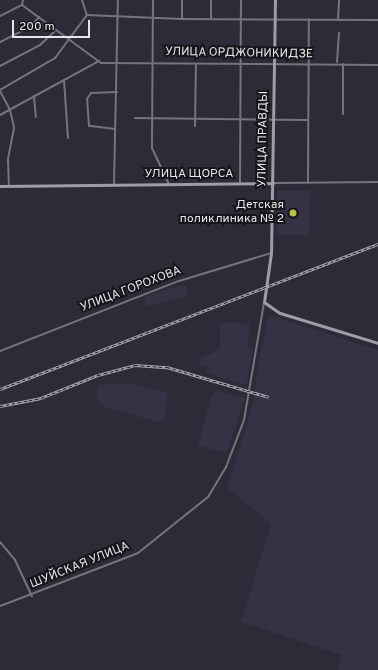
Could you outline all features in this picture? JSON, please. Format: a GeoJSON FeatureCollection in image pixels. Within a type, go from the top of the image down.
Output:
{"type":"FeatureCollection","features":[{"type":"Feature","properties":{"kind":"street"},"geometry":{"type":"LineString","coordinates":[[22,5],[23,0]]}},
{"type":"Feature","properties":{"kind":"street"},"geometry":{"type":"LineString","coordinates":[[82,0],[87,15]]}},
{"type":"Feature","properties":{"kind":"street"},"geometry":{"type":"LineString","coordinates":[[114,184],[118,63],[118,0]]}},
{"type":"Feature","properties":{"kind":"street"},"geometry":{"type":"LineString","coordinates":[[154,0],[152,148],[169,184]]}},
{"type":"Feature","properties":{"kind":"street"},"geometry":{"type":"LineString","coordinates":[[182,0],[182,19]]}},
{"type":"Feature","properties":{"kind":"street"},"geometry":{"type":"LineString","coordinates":[[211,0],[211,18]]}},
{"type":"Feature","properties":{"kind":"street"},"geometry":{"type":"LineString","coordinates":[[240,183],[241,0]]}},
{"type":"Feature","properties":{"kind":"street","name":"УЛИЦА ПРАВДЫ"},"geometry":{"type":"LineString","coordinates":[[264,302],[271,253],[275,0]]}},
{"type":"Feature","properties":{"kind":"street"},"geometry":{"type":"LineString","coordinates":[[338,20],[339,0]]}},
{"type":"Feature","properties":{"kind":"street"},"geometry":{"type":"LineString","coordinates":[[0,16],[22,5]]}},
{"type":"Feature","properties":{"kind":"street"},"geometry":{"type":"LineString","coordinates":[[22,5],[100,62]]}},
{"type":"Feature","properties":{"kind":"street"},"geometry":{"type":"LineString","coordinates":[[87,15],[182,19],[241,18],[378,20]]}},
{"type":"Feature","properties":{"kind":"street"},"geometry":{"type":"LineString","coordinates":[[9,185],[8,160],[14,128],[10,110],[0,90],[55,58],[87,15]]}},
{"type":"Feature","properties":{"kind":"street"},"geometry":{"type":"LineString","coordinates":[[0,42],[30,26],[39,17]]}},
{"type":"Feature","properties":{"kind":"street"},"geometry":{"type":"LineString","coordinates":[[308,183],[308,64],[310,19]]}},
{"type":"Feature","properties":{"kind":"street"},"geometry":{"type":"LineString","coordinates":[[0,66],[40,45],[56,30]]}},
{"type":"Feature","properties":{"kind":"street"},"geometry":{"type":"LineString","coordinates":[[337,62],[339,33]]}},
{"type":"Feature","properties":{"kind":"street","name":"УЛИЦА ОРДЖОНИКИДЗЕ"},"geometry":{"type":"LineString","coordinates":[[0,115],[100,62],[378,65]]}},
{"type":"Feature","properties":{"kind":"street"},"geometry":{"type":"LineString","coordinates":[[343,64],[343,114]]}},
{"type":"Feature","properties":{"kind":"street"},"geometry":{"type":"LineString","coordinates":[[195,126],[196,65]]}},
{"type":"Feature","properties":{"kind":"street"},"geometry":{"type":"LineString","coordinates":[[64,80],[68,138]]}},
{"type":"Feature","properties":{"kind":"street"},"geometry":{"type":"LineString","coordinates":[[115,129],[89,126],[87,99],[92,93],[117,92]]}},
{"type":"Feature","properties":{"kind":"street"},"geometry":{"type":"LineString","coordinates":[[34,96],[36,117]]}},
{"type":"Feature","properties":{"kind":"street"},"geometry":{"type":"LineString","coordinates":[[135,118],[308,120]]}},
{"type":"Feature","properties":{"kind":"street","name":"УЛИЦА ЩОРСА"},"geometry":{"type":"LineString","coordinates":[[0,186],[378,182]]}},
{"type":"Feature","properties":{"kind":"street","name":"УЛИЦА ГОРОХОВА"},"geometry":{"type":"LineString","coordinates":[[0,351],[179,281],[271,253]]}},
{"type":"Feature","properties":{"kind":"street"},"geometry":{"type":"LineString","coordinates":[[264,302],[280,313],[378,343]]}},
{"type":"Feature","properties":{"kind":"street","name":"ШУЙСКАЯ УЛИЦА"},"geometry":{"type":"LineString","coordinates":[[0,606],[32,596],[138,553],[208,497],[226,467],[244,420],[264,302]]}},
{"type":"Feature","properties":{"kind":"street"},"geometry":{"type":"LineString","coordinates":[[0,542],[15,560],[32,596]]}},
{"type":"Feature","properties":{"kind":"shaded area","name":"Детская поликлиника № 2"},"geometry":{"type":"Polygon","coordinates":[[[277,190],[310,191],[309,235],[276,234],[277,190]]]}},
{"type":"Feature","properties":{"kind":"shaded area"},"geometry":{"type":"Polygon","coordinates":[[[185,285],[188,296],[146,307],[143,296],[185,285]]]}},
{"type":"Feature","properties":{"kind":"shaded area"},"geometry":{"type":"Polygon","coordinates":[[[272,316],[378,350],[378,670],[338,670],[341,655],[241,622],[271,524],[227,488],[253,404],[258,365],[268,318],[272,316]]]}},
{"type":"Feature","properties":{"kind":"shaded area"},"geometry":{"type":"Polygon","coordinates":[[[234,322],[250,324],[247,348],[253,349],[247,383],[243,385],[206,373],[208,367],[198,364],[201,358],[220,349],[220,323],[234,322]]]}},
{"type":"Feature","properties":{"kind":"shaded area"},"geometry":{"type":"Polygon","coordinates":[[[130,383],[168,393],[164,419],[159,422],[107,408],[96,399],[98,385],[130,383]]]}},
{"type":"Feature","properties":{"kind":"shaded area"},"geometry":{"type":"Polygon","coordinates":[[[217,390],[245,398],[227,452],[198,446],[212,394],[217,390]]]}},
{"type":"Feature","properties":{"kind":"railway"},"geometry":{"type":"LineString","coordinates":[[0,389],[378,244]]}},
{"type":"Feature","properties":{"kind":"railway"},"geometry":{"type":"LineString","coordinates":[[0,406],[41,398],[98,375],[135,365],[167,367],[269,397]]}},
{"type":"Feature","properties":{"kind":"place","name":"Детская поликлиника № 2"},"geometry":{"type":"Point","coordinates":[293,213]}}]}
